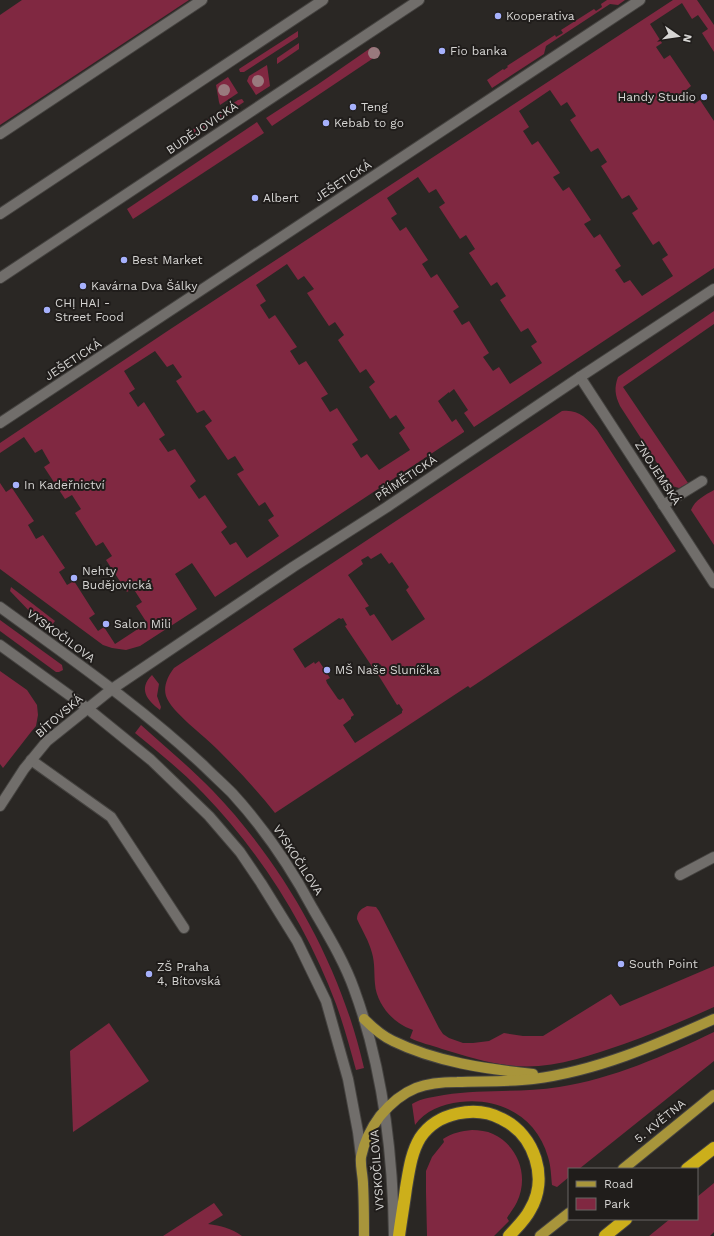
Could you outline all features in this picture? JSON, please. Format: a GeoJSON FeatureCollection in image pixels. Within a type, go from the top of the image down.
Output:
{"type":"FeatureCollection","features":[{"type":"Feature","properties":{"kind":"highway"},"geometry":{"type":"LineString","coordinates":[[399,1236],[411,1161],[421,1137],[428,1129],[442,1119],[457,1114],[471,1112],[494,1116],[509,1123],[522,1135],[536,1159],[539,1180],[534,1201],[527,1215],[509,1236]]}},
{"type":"Feature","properties":{"kind":"highway"},"geometry":{"type":"LineString","coordinates":[[688,1168],[714,1148]]}},
{"type":"Feature","properties":{"kind":"highway"},"geometry":{"type":"LineString","coordinates":[[605,1236],[625,1220]]}},
{"type":"Feature","properties":{"kind":"main road"},"geometry":{"type":"LineString","coordinates":[[364,1018],[373,1028],[392,1041],[437,1057],[513,1072],[559,1074]]}},
{"type":"Feature","properties":{"kind":"main road"},"geometry":{"type":"LineString","coordinates":[[361,1158],[372,1128],[385,1110],[403,1094],[416,1088],[438,1083],[533,1079],[596,1066],[674,1037],[714,1019]]}},
{"type":"Feature","properties":{"kind":"main road","name":"5. KVĚTNA"},"geometry":{"type":"LineString","coordinates":[[624,1168],[714,1096]]}},
{"type":"Feature","properties":{"kind":"main road","name":"VYSKOČILOVA"},"geometry":{"type":"LineString","coordinates":[[361,1158],[364,1236]]}},
{"type":"Feature","properties":{"kind":"main road"},"geometry":{"type":"LineString","coordinates":[[540,1236],[568,1214]]}},
{"type":"Feature","properties":{"kind":"street"},"geometry":{"type":"LineString","coordinates":[[0,134],[202,0]]}},
{"type":"Feature","properties":{"kind":"street"},"geometry":{"type":"LineString","coordinates":[[0,214],[322,0]]}},
{"type":"Feature","properties":{"kind":"street","name":"BUDĚJOVICKÁ"},"geometry":{"type":"LineString","coordinates":[[0,278],[419,0]]}},
{"type":"Feature","properties":{"kind":"street","name":"JEŠETICKÁ"},"geometry":{"type":"LineString","coordinates":[[0,423],[640,0]]}},
{"type":"Feature","properties":{"kind":"street","name":"PŘÍMĚTICKÁ"},"geometry":{"type":"LineString","coordinates":[[112,689],[293,567],[387,507],[714,289]]}},
{"type":"Feature","properties":{"kind":"street","name":"ZNOJEMSKÁ"},"geometry":{"type":"LineString","coordinates":[[580,377],[714,583]]}},
{"type":"Feature","properties":{"kind":"street"},"geometry":{"type":"LineString","coordinates":[[664,505],[702,481]]}},
{"type":"Feature","properties":{"kind":"street","name":"VYSKOČILOVA"},"geometry":{"type":"LineString","coordinates":[[0,607],[148,716],[177,740],[232,793],[262,828],[298,880],[336,949],[354,988],[364,1018],[378,1072],[385,1110],[393,1186],[394,1236]]}},
{"type":"Feature","properties":{"kind":"street","name":"VYSKOČILOVA"},"geometry":{"type":"LineString","coordinates":[[0,645],[87,708],[151,760],[209,816],[240,852],[297,941],[326,1001],[348,1079],[358,1132],[361,1158]]}},
{"type":"Feature","properties":{"kind":"street","name":"BÍTOVSKÁ"},"geometry":{"type":"LineString","coordinates":[[0,806],[31,760],[47,741],[112,689]]}},
{"type":"Feature","properties":{"kind":"street"},"geometry":{"type":"LineString","coordinates":[[31,760],[111,817],[184,928]]}},
{"type":"Feature","properties":{"kind":"street"},"geometry":{"type":"LineString","coordinates":[[680,875],[714,857]]}},
{"type":"Feature","properties":{"kind":"green space"},"geometry":{"type":"Polygon","coordinates":[[[22,0],[189,0],[0,125],[0,15],[22,0]]]}},
{"type":"Feature","properties":{"kind":"green space"},"geometry":{"type":"Polygon","coordinates":[[[607,0],[625,0],[618,5],[610,4],[546,46],[544,54],[492,88],[487,80],[555,35],[556,37],[563,33],[561,30],[594,9],[596,11],[602,7],[601,4],[607,0]]]}},
{"type":"Feature","properties":{"kind":"green space"},"geometry":{"type":"Polygon","coordinates":[[[673,0],[697,0],[714,25],[714,52],[702,33],[708,29],[698,15],[692,19],[682,3],[650,24],[662,43],[656,47],[664,59],[670,55],[691,86],[685,91],[694,104],[700,100],[714,121],[714,268],[474,427],[464,413],[468,410],[454,389],[449,392],[438,401],[452,422],[456,419],[464,432],[215,597],[192,563],[175,574],[197,609],[140,646],[126,650],[112,648],[103,645],[0,569],[0,483],[6,492],[12,488],[34,521],[28,525],[36,539],[43,535],[65,568],[59,572],[67,585],[74,581],[95,614],[89,618],[98,631],[104,627],[115,644],[147,623],[136,606],[142,602],[133,588],[127,592],[106,560],[112,556],[103,542],[96,546],[75,513],[81,509],[72,495],[65,499],[44,467],[50,463],[42,449],[35,453],[24,437],[0,453],[0,443],[169,330],[673,0]],[[550,90],[519,111],[529,127],[523,131],[532,145],[538,141],[560,173],[553,177],[563,191],[569,187],[591,220],[584,224],[594,238],[600,234],[621,266],[615,270],[624,283],[630,280],[642,296],[673,276],[662,259],[668,255],[659,241],[653,245],[632,213],[638,209],[629,195],[622,199],[601,166],[607,162],[598,148],[591,152],[570,120],[576,116],[567,102],[561,106],[550,90]],[[418,177],[387,198],[397,214],[391,218],[400,231],[406,227],[428,260],[422,264],[431,278],[437,274],[459,307],[453,311],[462,325],[469,321],[489,353],[483,357],[493,371],[499,367],[510,384],[542,363],[531,346],[537,342],[528,328],[521,332],[500,300],[506,296],[497,282],[491,286],[469,253],[475,249],[466,235],[460,239],[439,207],[445,203],[436,189],[429,193],[418,177]],[[287,264],[256,285],[266,301],[260,305],[269,319],[275,315],[297,347],[290,351],[299,365],[306,361],[328,394],[321,398],[330,412],[337,408],[358,440],[352,444],[361,458],[367,454],[379,470],[410,450],[399,433],[405,428],[396,415],[390,419],[369,387],[375,382],[366,369],[360,373],[338,340],[344,335],[335,322],[329,326],[307,293],[314,289],[304,276],[298,280],[287,264]],[[155,351],[124,371],[135,389],[129,393],[138,407],[144,402],[165,435],[159,439],[168,452],[175,449],[196,481],[190,486],[199,499],[205,495],[227,527],[221,532],[230,545],[236,542],[247,558],[279,536],[268,520],[274,516],[265,502],[259,506],[237,474],[244,470],[235,456],[228,460],[205,426],[212,421],[204,410],[197,413],[176,381],[182,377],[173,364],[167,367],[155,351]]]}},
{"type":"Feature","properties":{"kind":"green space"},"geometry":{"type":"Polygon","coordinates":[[[298,31],[298,37],[244,72],[240,72],[239,69],[298,31]]]}},
{"type":"Feature","properties":{"kind":"green space"},"geometry":{"type":"Polygon","coordinates":[[[299,43],[299,49],[277,64],[277,58],[299,43]]]}},
{"type":"Feature","properties":{"kind":"green space"},"geometry":{"type":"Polygon","coordinates":[[[372,47],[376,48],[381,53],[272,126],[266,118],[317,85],[372,47]]]}},
{"type":"Feature","properties":{"kind":"green space"},"geometry":{"type":"Polygon","coordinates":[[[267,65],[270,86],[256,95],[247,81],[249,76],[267,65]]]}},
{"type":"Feature","properties":{"kind":"green space"},"geometry":{"type":"Polygon","coordinates":[[[228,77],[238,93],[220,105],[216,85],[228,77]]]}},
{"type":"Feature","properties":{"kind":"green space"},"geometry":{"type":"Polygon","coordinates":[[[242,99],[244,102],[190,138],[189,132],[238,100],[242,99]]]}},
{"type":"Feature","properties":{"kind":"green space"},"geometry":{"type":"Polygon","coordinates":[[[257,122],[264,133],[133,219],[127,209],[257,122]]]}},
{"type":"Feature","properties":{"kind":"green space"},"geometry":{"type":"Polygon","coordinates":[[[714,311],[714,324],[623,387],[688,483],[679,488],[672,486],[620,406],[616,395],[616,385],[618,377],[714,311]]]}},
{"type":"Feature","properties":{"kind":"green space"},"geometry":{"type":"Polygon","coordinates":[[[562,411],[573,411],[582,415],[597,430],[676,551],[470,688],[468,686],[275,813],[232,764],[181,716],[169,702],[165,692],[166,685],[174,668],[562,411]],[[381,553],[371,559],[368,556],[361,560],[363,564],[348,575],[369,606],[365,608],[370,616],[374,614],[392,641],[425,619],[406,590],[409,587],[392,562],[389,564],[381,553]],[[339,618],[293,649],[305,668],[314,662],[315,664],[319,661],[330,678],[326,680],[327,683],[338,699],[340,700],[343,698],[354,715],[343,725],[355,743],[402,713],[403,710],[399,704],[397,705],[377,673],[384,669],[380,664],[373,668],[345,626],[347,625],[343,618],[339,618]]]}},
{"type":"Feature","properties":{"kind":"green space"},"geometry":{"type":"Polygon","coordinates":[[[714,490],[714,545],[691,510],[698,501],[714,490]]]}},
{"type":"Feature","properties":{"kind":"green space"},"geometry":{"type":"Polygon","coordinates":[[[11,587],[55,621],[49,629],[10,591],[11,587]]]}},
{"type":"Feature","properties":{"kind":"green space"},"geometry":{"type":"Polygon","coordinates":[[[0,620],[62,665],[63,670],[56,672],[0,631],[0,620]]]}},
{"type":"Feature","properties":{"kind":"green space"},"geometry":{"type":"Polygon","coordinates":[[[0,671],[27,690],[37,705],[38,715],[36,726],[3,768],[0,764],[0,671]]]}},
{"type":"Feature","properties":{"kind":"green space"},"geometry":{"type":"Polygon","coordinates":[[[152,675],[159,684],[157,696],[161,707],[160,710],[148,698],[145,690],[148,680],[152,675]]]}},
{"type":"Feature","properties":{"kind":"green space"},"geometry":{"type":"Polygon","coordinates":[[[141,725],[213,791],[239,820],[264,852],[286,885],[307,919],[341,992],[354,1030],[364,1068],[356,1070],[339,1012],[324,975],[311,947],[280,892],[244,840],[224,816],[187,777],[135,733],[141,725]]]}},
{"type":"Feature","properties":{"kind":"green space"},"geometry":{"type":"Polygon","coordinates":[[[367,906],[376,907],[379,911],[443,1034],[463,1043],[489,1041],[504,1033],[523,1036],[543,1036],[611,994],[620,1006],[714,966],[714,1007],[624,1044],[571,1061],[543,1066],[515,1066],[487,1062],[422,1043],[410,1038],[413,1030],[394,1019],[382,1006],[376,990],[374,961],[371,949],[357,919],[360,911],[367,906]]]}},
{"type":"Feature","properties":{"kind":"green space"},"geometry":{"type":"Polygon","coordinates":[[[109,1023],[149,1081],[73,1132],[70,1051],[109,1023]]]}},
{"type":"Feature","properties":{"kind":"green space"},"geometry":{"type":"Polygon","coordinates":[[[714,1032],[714,1061],[580,1168],[568,1168],[568,1178],[557,1187],[552,1185],[548,1157],[543,1143],[535,1131],[526,1121],[503,1107],[475,1101],[453,1103],[434,1109],[419,1120],[415,1125],[412,1104],[424,1099],[458,1093],[530,1090],[559,1087],[619,1072],[677,1049],[714,1032]]]}},
{"type":"Feature","properties":{"kind":"green space"},"geometry":{"type":"Polygon","coordinates":[[[472,1130],[488,1132],[502,1139],[515,1154],[519,1163],[522,1173],[522,1183],[517,1202],[507,1218],[509,1221],[494,1236],[427,1236],[426,1171],[432,1157],[444,1142],[443,1139],[450,1135],[472,1130]]]}},
{"type":"Feature","properties":{"kind":"green space"},"geometry":{"type":"Polygon","coordinates":[[[714,1183],[714,1232],[710,1236],[649,1236],[669,1220],[698,1220],[698,1196],[714,1183]]]}},
{"type":"Feature","properties":{"kind":"green space"},"geometry":{"type":"Polygon","coordinates":[[[214,1203],[223,1215],[208,1224],[226,1228],[242,1236],[163,1236],[214,1203]]]}},
{"type":"Feature","properties":{"kind":"place","name":"Kooperativa"},"geometry":{"type":"Point","coordinates":[498,16]}},
{"type":"Feature","properties":{"kind":"place","name":"Fio banka"},"geometry":{"type":"Point","coordinates":[442,51]}},
{"type":"Feature","properties":{"kind":"place","name":"Handy Studio"},"geometry":{"type":"Point","coordinates":[704,97]}},
{"type":"Feature","properties":{"kind":"place","name":"Teng"},"geometry":{"type":"Point","coordinates":[353,107]}},
{"type":"Feature","properties":{"kind":"place","name":"Kebab to go"},"geometry":{"type":"Point","coordinates":[326,123]}},
{"type":"Feature","properties":{"kind":"place","name":"Albert"},"geometry":{"type":"Point","coordinates":[255,198]}},
{"type":"Feature","properties":{"kind":"place","name":"Best Market"},"geometry":{"type":"Point","coordinates":[124,260]}},
{"type":"Feature","properties":{"kind":"place","name":"Kavárna Dva Šálky"},"geometry":{"type":"Point","coordinates":[83,286]}},
{"type":"Feature","properties":{"kind":"place","name":"CHỊ HAI - Street Food"},"geometry":{"type":"Point","coordinates":[47,310]}},
{"type":"Feature","properties":{"kind":"place","name":"In Kadeřnictví"},"geometry":{"type":"Point","coordinates":[16,485]}},
{"type":"Feature","properties":{"kind":"place","name":"Nehty Budějovická"},"geometry":{"type":"Point","coordinates":[74,578]}},
{"type":"Feature","properties":{"kind":"place","name":"Salon Mili"},"geometry":{"type":"Point","coordinates":[106,624]}},
{"type":"Feature","properties":{"kind":"place","name":"MŠ Naše Sluníčka"},"geometry":{"type":"Point","coordinates":[327,670]}},
{"type":"Feature","properties":{"kind":"place","name":"South Point"},"geometry":{"type":"Point","coordinates":[621,964]}},
{"type":"Feature","properties":{"kind":"place","name":"ZŠ Praha 4, Bítovská"},"geometry":{"type":"Point","coordinates":[149,974]}}]}
